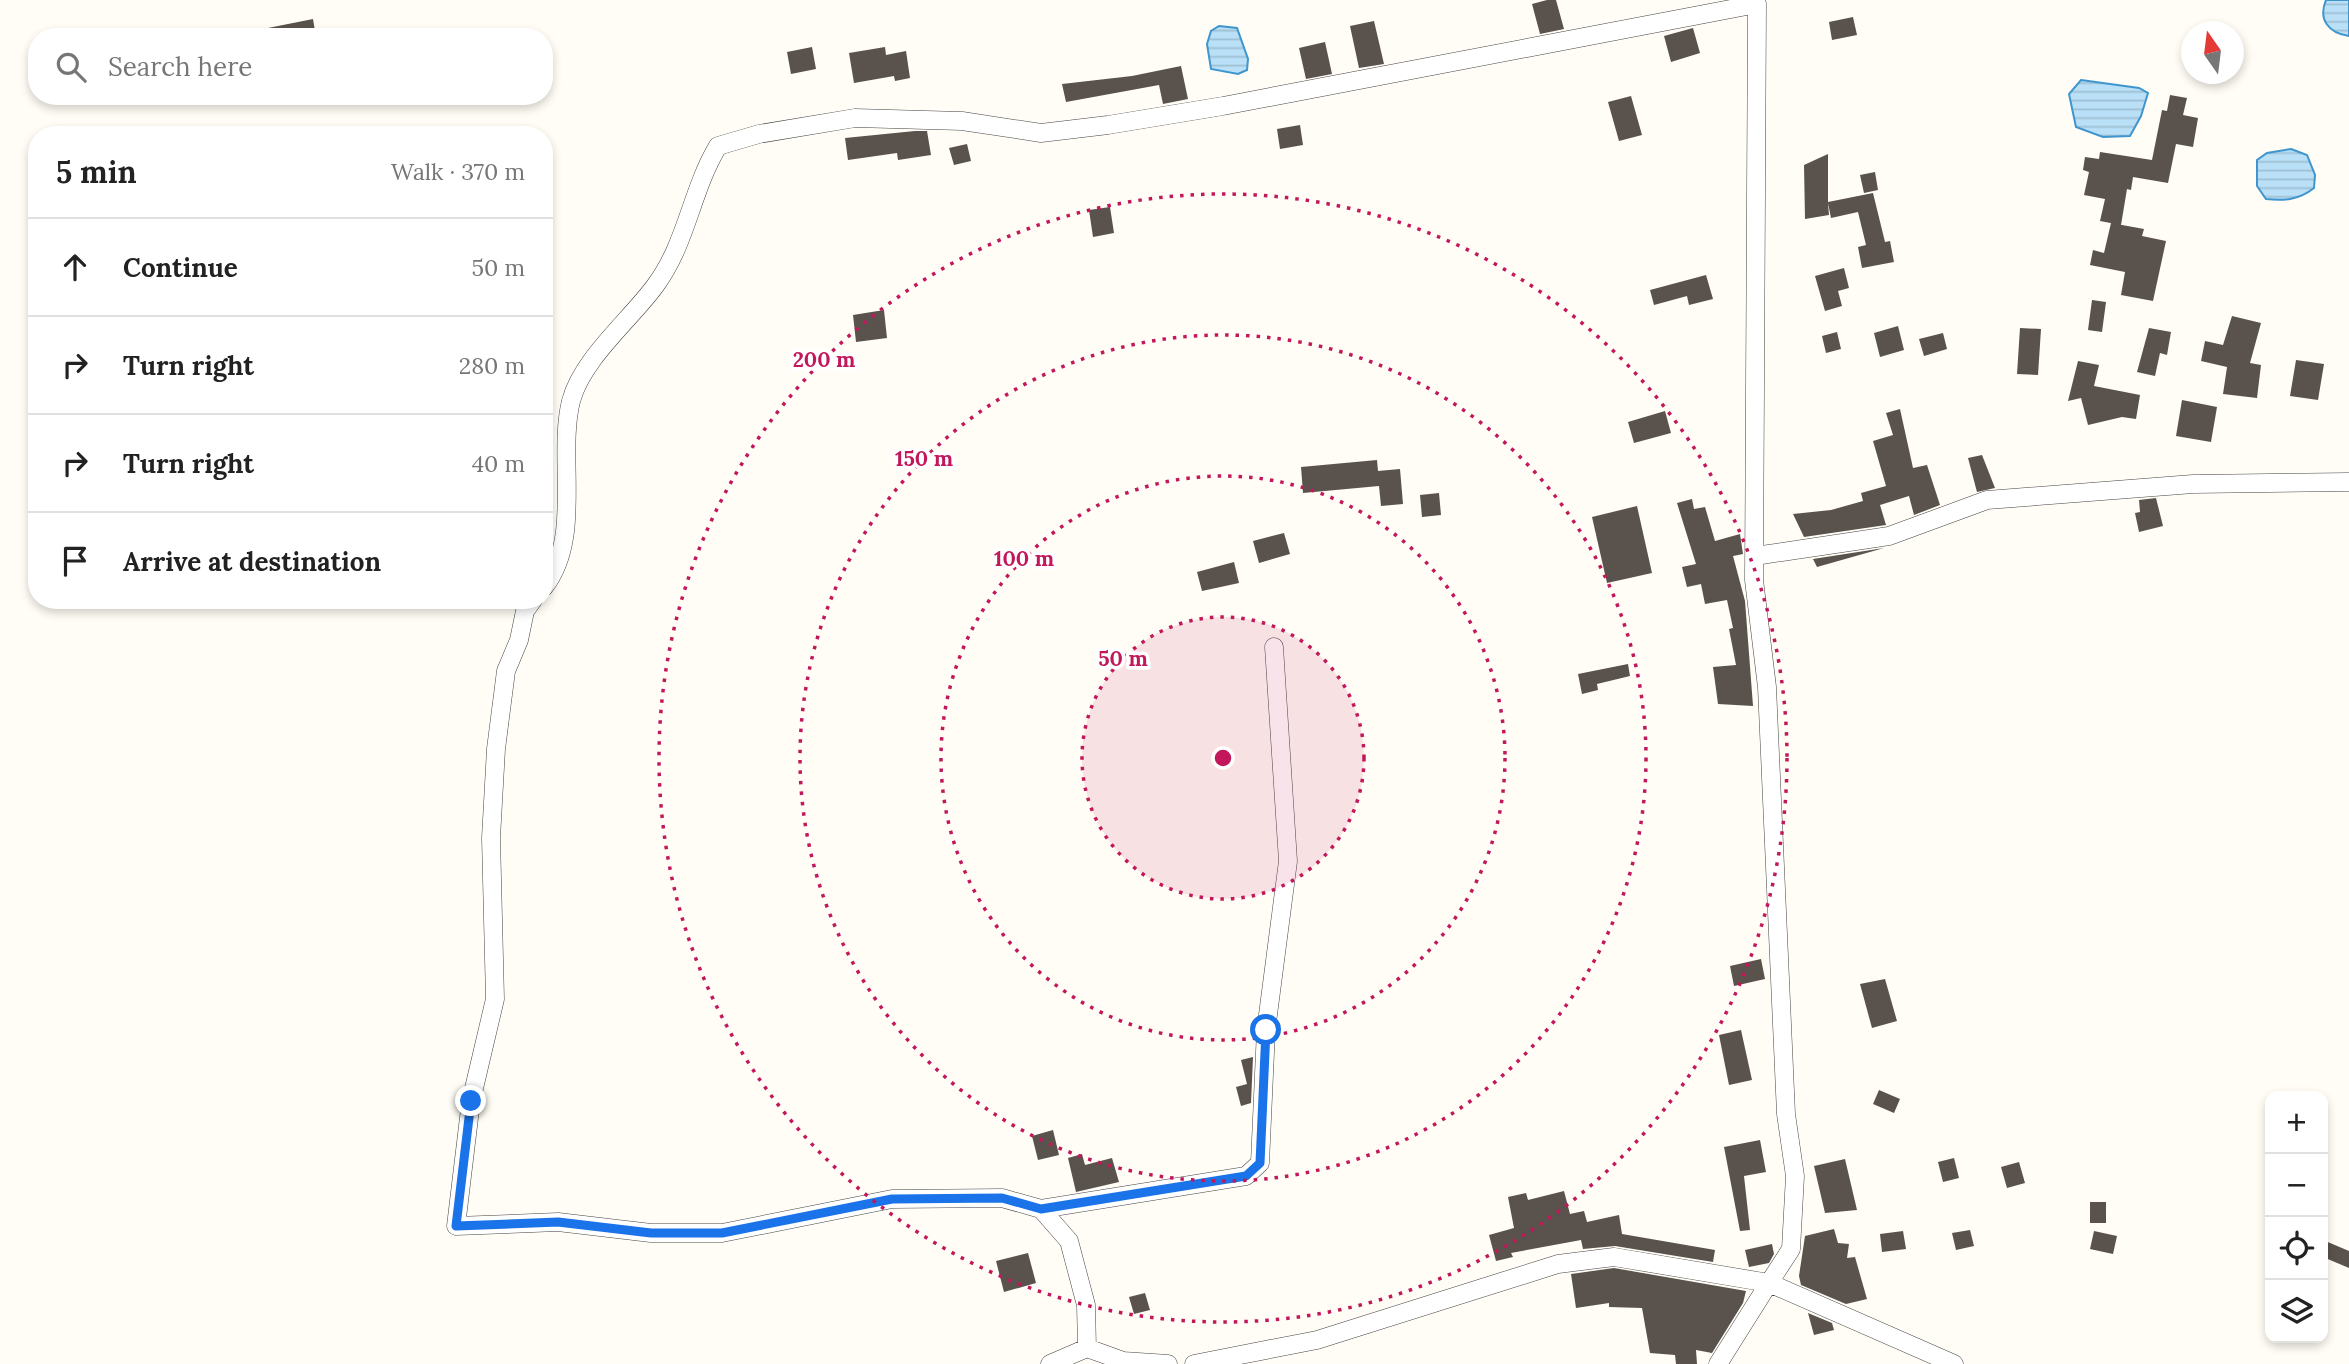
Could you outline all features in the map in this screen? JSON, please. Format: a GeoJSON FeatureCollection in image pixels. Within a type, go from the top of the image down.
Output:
{"type":"FeatureCollection","features":[{"type":"Feature","properties":{"kind":"street"},"geometry":{"type":"LineString","coordinates":[[553,576],[556,572],[568,499],[571,402],[577,384],[617,329],[656,285],[682,241],[703,171],[718,146],[759,134],[855,118],[962,121],[1041,133],[1108,125],[1234,104],[1757,4],[1755,556],[1767,687],[1786,1114],[1795,1176],[1791,1249],[1718,1364]]}},
{"type":"Feature","properties":{"kind":"street"},"geometry":{"type":"LineString","coordinates":[[1755,556],[1889,536],[1987,499],[2193,484],[2349,482]]}},
{"type":"Feature","properties":{"kind":"street"},"geometry":{"type":"LineString","coordinates":[[526,609],[519,640],[506,671],[496,749],[491,838],[495,999],[471,1101],[456,1226],[558,1222],[651,1233],[722,1233],[892,1199],[1002,1198],[1041,1209],[1246,1176],[1260,1163],[1266,1030],[1288,861],[1274,647]]}},
{"type":"Feature","properties":{"kind":"street"},"geometry":{"type":"LineString","coordinates":[[1041,1209],[1069,1241],[1086,1305],[1087,1348]]}},
{"type":"Feature","properties":{"kind":"street"},"geometry":{"type":"LineString","coordinates":[[1194,1364],[1317,1340],[1558,1264],[1614,1256],[1769,1283],[1954,1364]]}},
{"type":"Feature","properties":{"kind":"street"},"geometry":{"type":"LineString","coordinates":[[1050,1364],[1087,1348],[1123,1361],[1168,1364]]}},
{"type":"Feature","properties":{"kind":"water"},"geometry":{"type":"Polygon","coordinates":[[[2326,0],[2349,0],[2349,36],[2335,32],[2327,24],[2323,13],[2326,0]]]}},
{"type":"Feature","properties":{"kind":"water"},"geometry":{"type":"Polygon","coordinates":[[[1219,26],[1237,28],[1248,59],[1247,70],[1238,74],[1211,69],[1207,44],[1211,31],[1219,26]]]}},
{"type":"Feature","properties":{"kind":"water"},"geometry":{"type":"Polygon","coordinates":[[[2081,80],[2139,88],[2148,93],[2141,116],[2130,136],[2103,137],[2076,127],[2069,94],[2081,80]]]}},
{"type":"Feature","properties":{"kind":"water"},"geometry":{"type":"Polygon","coordinates":[[[2291,149],[2307,155],[2315,175],[2314,188],[2291,199],[2266,199],[2257,186],[2257,160],[2267,153],[2291,149]]]}},
{"type":"Feature","properties":{"kind":"building"},"geometry":{"type":"Polygon","coordinates":[[[1556,0],[1564,29],[1540,34],[1532,4],[1556,0]]]}},
{"type":"Feature","properties":{"kind":"building"},"geometry":{"type":"Polygon","coordinates":[[[1853,17],[1857,35],[1832,40],[1829,22],[1853,17]]]}},
{"type":"Feature","properties":{"kind":"building"},"geometry":{"type":"Polygon","coordinates":[[[313,19],[314,28],[268,28],[313,19]]]}},
{"type":"Feature","properties":{"kind":"building"},"geometry":{"type":"Polygon","coordinates":[[[1374,21],[1384,64],[1359,68],[1350,26],[1374,21]]]}},
{"type":"Feature","properties":{"kind":"building"},"geometry":{"type":"Polygon","coordinates":[[[1693,28],[1700,53],[1671,62],[1664,36],[1693,28]]]}},
{"type":"Feature","properties":{"kind":"building"},"geometry":{"type":"Polygon","coordinates":[[[1325,42],[1332,74],[1306,79],[1299,48],[1325,42]]]}},
{"type":"Feature","properties":{"kind":"building"},"geometry":{"type":"Polygon","coordinates":[[[812,47],[816,69],[791,74],[787,52],[812,47]]]}},
{"type":"Feature","properties":{"kind":"building"},"geometry":{"type":"Polygon","coordinates":[[[885,47],[886,55],[906,51],[910,78],[895,81],[894,76],[854,83],[849,53],[885,47]]]}},
{"type":"Feature","properties":{"kind":"building"},"geometry":{"type":"Polygon","coordinates":[[[1181,66],[1188,99],[1163,104],[1159,85],[1066,102],[1062,84],[1132,76],[1181,66]]]}},
{"type":"Feature","properties":{"kind":"building"},"geometry":{"type":"Polygon","coordinates":[[[2170,95],[2187,98],[2183,115],[2198,118],[2193,147],[2176,144],[2168,183],[2133,177],[2131,190],[2127,189],[2121,225],[2100,221],[2105,199],[2084,195],[2089,172],[2083,170],[2085,157],[2099,159],[2100,152],[2152,160],[2162,110],[2167,111],[2170,95]]]}},
{"type":"Feature","properties":{"kind":"building"},"geometry":{"type":"Polygon","coordinates":[[[1631,96],[1642,135],[1619,141],[1608,102],[1631,96]]]}},
{"type":"Feature","properties":{"kind":"building"},"geometry":{"type":"Polygon","coordinates":[[[1300,125],[1303,145],[1280,149],[1277,129],[1300,125]]]}},
{"type":"Feature","properties":{"kind":"building"},"geometry":{"type":"Polygon","coordinates":[[[927,131],[931,155],[898,160],[897,153],[848,160],[845,138],[927,131]]]}},
{"type":"Feature","properties":{"kind":"building"},"geometry":{"type":"Polygon","coordinates":[[[967,144],[971,161],[954,165],[949,148],[967,144]]]}},
{"type":"Feature","properties":{"kind":"building"},"geometry":{"type":"Polygon","coordinates":[[[1828,154],[1828,202],[1873,193],[1885,242],[1890,241],[1894,262],[1862,268],[1858,247],[1866,245],[1858,212],[1831,218],[1828,203],[1829,215],[1805,219],[1804,165],[1828,154]]]}},
{"type":"Feature","properties":{"kind":"building"},"geometry":{"type":"Polygon","coordinates":[[[1875,172],[1878,190],[1864,193],[1860,175],[1875,172]]]}},
{"type":"Feature","properties":{"kind":"building"},"geometry":{"type":"Polygon","coordinates":[[[1110,207],[1114,233],[1093,237],[1089,210],[1110,207]]]}},
{"type":"Feature","properties":{"kind":"building"},"geometry":{"type":"Polygon","coordinates":[[[2111,223],[2144,229],[2142,236],[2166,241],[2153,301],[2121,295],[2125,272],[2090,265],[2093,250],[2104,253],[2111,223]]]}},
{"type":"Feature","properties":{"kind":"building"},"geometry":{"type":"Polygon","coordinates":[[[1844,268],[1849,288],[1838,291],[1842,306],[1825,311],[1815,276],[1844,268]]]}},
{"type":"Feature","properties":{"kind":"building"},"geometry":{"type":"Polygon","coordinates":[[[1706,275],[1713,299],[1689,305],[1687,296],[1654,305],[1650,290],[1706,275]]]}},
{"type":"Feature","properties":{"kind":"building"},"geometry":{"type":"Polygon","coordinates":[[[2092,300],[2106,302],[2102,332],[2088,330],[2092,300]]]}},
{"type":"Feature","properties":{"kind":"building"},"geometry":{"type":"Polygon","coordinates":[[[884,310],[887,338],[856,342],[853,315],[884,310]]]}},
{"type":"Feature","properties":{"kind":"building"},"geometry":{"type":"Polygon","coordinates":[[[2232,316],[2261,323],[2250,363],[2261,365],[2257,398],[2223,394],[2227,367],[2201,361],[2205,341],[2223,345],[2232,316]]]}},
{"type":"Feature","properties":{"kind":"building"},"geometry":{"type":"Polygon","coordinates":[[[1898,326],[1904,350],[1880,357],[1874,333],[1898,326]]]}},
{"type":"Feature","properties":{"kind":"building"},"geometry":{"type":"Polygon","coordinates":[[[2020,328],[2041,329],[2038,375],[2017,374],[2020,328]]]}},
{"type":"Feature","properties":{"kind":"building"},"geometry":{"type":"Polygon","coordinates":[[[2149,328],[2171,332],[2167,355],[2160,353],[2155,376],[2137,372],[2149,328]]]}},
{"type":"Feature","properties":{"kind":"building"},"geometry":{"type":"Polygon","coordinates":[[[1837,332],[1841,349],[1826,353],[1822,336],[1837,332]]]}},
{"type":"Feature","properties":{"kind":"building"},"geometry":{"type":"Polygon","coordinates":[[[1943,333],[1947,349],[1924,356],[1919,339],[1943,333]]]}},
{"type":"Feature","properties":{"kind":"building"},"geometry":{"type":"Polygon","coordinates":[[[2296,360],[2324,364],[2318,400],[2290,396],[2296,360]]]}},
{"type":"Feature","properties":{"kind":"building"},"geometry":{"type":"Polygon","coordinates":[[[2078,361],[2099,365],[2094,386],[2140,395],[2136,419],[2122,417],[2088,425],[2081,398],[2068,401],[2078,361]]]}},
{"type":"Feature","properties":{"kind":"building"},"geometry":{"type":"Polygon","coordinates":[[[2182,400],[2217,407],[2211,442],[2176,436],[2182,400]]]}},
{"type":"Feature","properties":{"kind":"building"},"geometry":{"type":"Polygon","coordinates":[[[1900,409],[1913,468],[1927,465],[1940,505],[1914,515],[1909,496],[1880,505],[1886,525],[1804,537],[1793,514],[1831,510],[1863,501],[1861,493],[1886,486],[1873,441],[1893,435],[1886,413],[1900,409]]]}},
{"type":"Feature","properties":{"kind":"building"},"geometry":{"type":"Polygon","coordinates":[[[1665,411],[1671,433],[1634,443],[1628,422],[1665,411]]]}},
{"type":"Feature","properties":{"kind":"building"},"geometry":{"type":"Polygon","coordinates":[[[1982,455],[1995,488],[1977,492],[1968,458],[1982,455]]]}},
{"type":"Feature","properties":{"kind":"building"},"geometry":{"type":"Polygon","coordinates":[[[1377,460],[1378,471],[1400,469],[1403,504],[1381,506],[1379,486],[1303,493],[1301,467],[1377,460]]]}},
{"type":"Feature","properties":{"kind":"building"},"geometry":{"type":"Polygon","coordinates":[[[1439,493],[1441,515],[1422,517],[1420,495],[1439,493]]]}},
{"type":"Feature","properties":{"kind":"building"},"geometry":{"type":"Polygon","coordinates":[[[2156,498],[2163,526],[2139,532],[2135,513],[2140,512],[2139,500],[2156,498]]]}},
{"type":"Feature","properties":{"kind":"building"},"geometry":{"type":"Polygon","coordinates":[[[1692,499],[1694,509],[1705,507],[1715,541],[1740,534],[1743,554],[1733,556],[1745,601],[1753,706],[1718,704],[1713,667],[1736,665],[1729,629],[1733,628],[1727,600],[1705,604],[1701,584],[1687,587],[1682,567],[1696,564],[1677,503],[1692,499]]]}},
{"type":"Feature","properties":{"kind":"building"},"geometry":{"type":"Polygon","coordinates":[[[1637,506],[1652,573],[1607,583],[1592,517],[1637,506]]]}},
{"type":"Feature","properties":{"kind":"building"},"geometry":{"type":"Polygon","coordinates":[[[1284,533],[1290,554],[1259,563],[1253,541],[1284,533]]]}},
{"type":"Feature","properties":{"kind":"building"},"geometry":{"type":"Polygon","coordinates":[[[1884,548],[1817,567],[1813,559],[1884,548]]]}},
{"type":"Feature","properties":{"kind":"building"},"geometry":{"type":"Polygon","coordinates":[[[1234,562],[1239,583],[1202,591],[1197,572],[1234,562]]]}},
{"type":"Feature","properties":{"kind":"building"},"geometry":{"type":"Polygon","coordinates":[[[1628,664],[1630,676],[1597,684],[1598,690],[1582,694],[1578,674],[1628,664]]]}},
{"type":"Feature","properties":{"kind":"building"},"geometry":{"type":"Polygon","coordinates":[[[1761,959],[1765,979],[1734,986],[1730,966],[1761,959]]]}},
{"type":"Feature","properties":{"kind":"building"},"geometry":{"type":"Polygon","coordinates":[[[1885,979],[1897,1021],[1872,1028],[1860,984],[1885,979]]]}},
{"type":"Feature","properties":{"kind":"building"},"geometry":{"type":"Polygon","coordinates":[[[1741,1030],[1752,1080],[1729,1085],[1719,1035],[1741,1030]]]}},
{"type":"Feature","properties":{"kind":"building"},"geometry":{"type":"Polygon","coordinates":[[[1253,1057],[1251,1103],[1241,1106],[1236,1087],[1247,1084],[1241,1060],[1253,1057]]]}},
{"type":"Feature","properties":{"kind":"building"},"geometry":{"type":"Polygon","coordinates":[[[1879,1090],[1900,1099],[1894,1113],[1873,1104],[1879,1090]]]}},
{"type":"Feature","properties":{"kind":"building"},"geometry":{"type":"Polygon","coordinates":[[[1053,1130],[1059,1155],[1038,1160],[1032,1136],[1053,1130]]]}},
{"type":"Feature","properties":{"kind":"building"},"geometry":{"type":"Polygon","coordinates":[[[1760,1140],[1766,1172],[1744,1176],[1750,1230],[1740,1231],[1724,1147],[1760,1140]]]}},
{"type":"Feature","properties":{"kind":"building"},"geometry":{"type":"Polygon","coordinates":[[[1082,1154],[1085,1165],[1112,1158],[1119,1182],[1076,1192],[1068,1158],[1082,1154]]]}},
{"type":"Feature","properties":{"kind":"building"},"geometry":{"type":"Polygon","coordinates":[[[1954,1158],[1959,1178],[1943,1182],[1938,1162],[1954,1158]]]}},
{"type":"Feature","properties":{"kind":"building"},"geometry":{"type":"Polygon","coordinates":[[[1845,1159],[1857,1210],[1825,1213],[1814,1166],[1845,1159]]]}},
{"type":"Feature","properties":{"kind":"building"},"geometry":{"type":"Polygon","coordinates":[[[2019,1162],[2025,1183],[2007,1188],[2001,1167],[2019,1162]]]}},
{"type":"Feature","properties":{"kind":"building"},"geometry":{"type":"Polygon","coordinates":[[[1564,1191],[1570,1214],[1584,1211],[1587,1222],[1619,1215],[1622,1234],[1715,1250],[1713,1262],[1615,1246],[1583,1249],[1581,1240],[1511,1253],[1513,1257],[1496,1261],[1489,1235],[1514,1228],[1508,1197],[1526,1193],[1528,1200],[1564,1191]]]}},
{"type":"Feature","properties":{"kind":"building"},"geometry":{"type":"Polygon","coordinates":[[[2090,1202],[2106,1202],[2106,1223],[2090,1223],[2090,1202]]]}},
{"type":"Feature","properties":{"kind":"building"},"geometry":{"type":"Polygon","coordinates":[[[1834,1229],[1838,1243],[1849,1244],[1847,1258],[1855,1257],[1867,1299],[1846,1304],[1801,1285],[1799,1276],[1805,1236],[1834,1229]]]}},
{"type":"Feature","properties":{"kind":"building"},"geometry":{"type":"Polygon","coordinates":[[[1970,1230],[1974,1246],[1956,1250],[1952,1233],[1970,1230]]]}},
{"type":"Feature","properties":{"kind":"building"},"geometry":{"type":"Polygon","coordinates":[[[1903,1231],[1906,1249],[1882,1252],[1880,1234],[1903,1231]]]}},
{"type":"Feature","properties":{"kind":"building"},"geometry":{"type":"Polygon","coordinates":[[[2094,1231],[2117,1236],[2113,1254],[2090,1249],[2094,1231]]]}},
{"type":"Feature","properties":{"kind":"building"},"geometry":{"type":"Polygon","coordinates":[[[2328,1242],[2349,1251],[2349,1268],[2328,1259],[2328,1242]]]}},
{"type":"Feature","properties":{"kind":"building"},"geometry":{"type":"Polygon","coordinates":[[[1772,1244],[1774,1254],[1769,1263],[1749,1267],[1745,1250],[1772,1244]]]}},
{"type":"Feature","properties":{"kind":"building"},"geometry":{"type":"Polygon","coordinates":[[[1028,1253],[1036,1283],[1004,1292],[996,1261],[1028,1253]]]}},
{"type":"Feature","properties":{"kind":"building"},"geometry":{"type":"Polygon","coordinates":[[[1614,1268],[1746,1291],[1743,1303],[1712,1353],[1696,1350],[1697,1364],[1676,1364],[1675,1355],[1650,1353],[1642,1308],[1609,1307],[1609,1303],[1576,1308],[1571,1274],[1614,1268]]]}},
{"type":"Feature","properties":{"kind":"building"},"geometry":{"type":"Polygon","coordinates":[[[1145,1293],[1150,1310],[1134,1314],[1129,1297],[1145,1293]]]}},
{"type":"Feature","properties":{"kind":"building"},"geometry":{"type":"Polygon","coordinates":[[[1808,1313],[1832,1323],[1834,1330],[1814,1335],[1808,1313]]]}},
{"type":"Feature","properties":{"kind":"route"},"geometry":{"type":"LineString","coordinates":[[471,1101],[456,1226],[558,1222],[651,1233],[722,1233],[892,1199],[1002,1198],[1041,1209],[1246,1176],[1260,1163],[1266,1030]]}}]}
